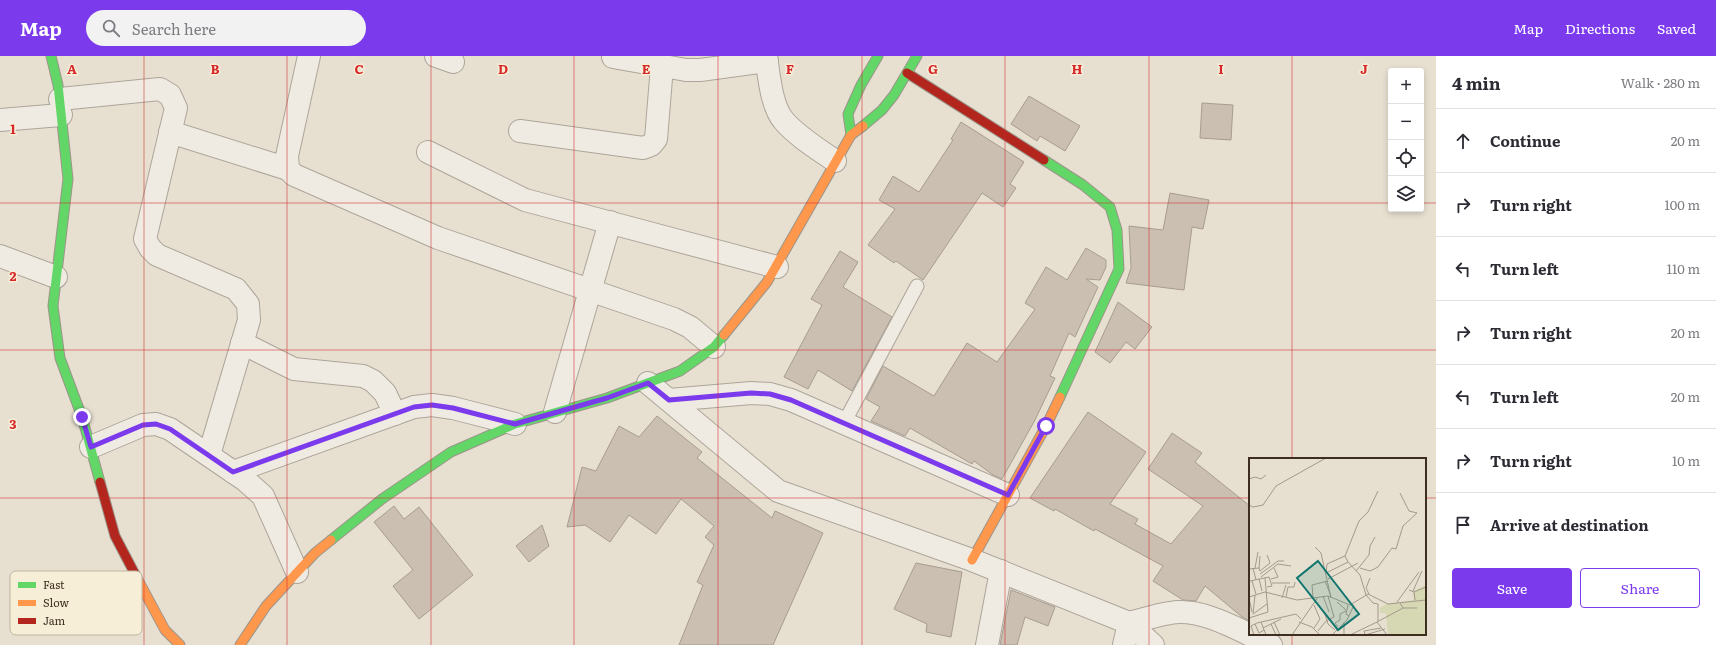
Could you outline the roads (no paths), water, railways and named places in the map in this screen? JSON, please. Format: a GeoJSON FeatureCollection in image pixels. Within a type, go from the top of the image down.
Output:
{"type":"FeatureCollection","features":[{"type":"Feature","properties":{"kind":"street"},"geometry":{"type":"LineString","coordinates":[[51,56],[60,107],[68,179],[53,306],[60,358],[82,417],[115,536],[134,571]]}},
{"type":"Feature","properties":{"kind":"street"},"geometry":{"type":"LineString","coordinates":[[288,169],[287,156],[308,56]]}},
{"type":"Feature","properties":{"kind":"street"},"geometry":{"type":"LineString","coordinates":[[851,135],[848,114],[861,85],[878,56]]}},
{"type":"Feature","properties":{"kind":"street"},"geometry":{"type":"LineString","coordinates":[[240,645],[266,606],[315,553],[382,499],[451,452],[515,424],[607,398],[680,371],[714,347],[767,282],[777,267],[835,161],[851,135],[882,110],[917,56]]}},
{"type":"Feature","properties":{"kind":"street"},"geometry":{"type":"LineString","coordinates":[[613,57],[686,70],[700,70],[766,58],[774,100],[783,120],[798,134],[835,161]]}},
{"type":"Feature","properties":{"kind":"street"},"geometry":{"type":"LineString","coordinates":[[520,131],[643,148],[651,145],[656,139],[662,66]]}},
{"type":"Feature","properties":{"kind":"street"},"geometry":{"type":"LineString","coordinates":[[906,73],[1083,184],[1110,207],[1118,230],[1119,268],[1099,315],[1046,426],[972,560]]}},
{"type":"Feature","properties":{"kind":"street"},"geometry":{"type":"LineString","coordinates":[[0,120],[60,107],[160,89],[170,96],[176,108],[145,239],[150,248],[157,255],[236,289],[248,304],[249,320],[209,455]]}},
{"type":"Feature","properties":{"kind":"street"},"geometry":{"type":"LineString","coordinates":[[170,132],[288,169],[294,175],[438,238],[674,319],[690,327],[714,347]]}},
{"type":"Feature","properties":{"kind":"street"},"geometry":{"type":"LineString","coordinates":[[428,152],[525,200],[777,267]]}},
{"type":"Feature","properties":{"kind":"street"},"geometry":{"type":"LineString","coordinates":[[555,412],[589,290],[610,222]]}},
{"type":"Feature","properties":{"kind":"street"},"geometry":{"type":"LineString","coordinates":[[0,256],[56,277]]}},
{"type":"Feature","properties":{"kind":"street"},"geometry":{"type":"LineString","coordinates":[[242,343],[294,369],[362,376],[385,393],[395,414]]}},
{"type":"Feature","properties":{"kind":"street"},"geometry":{"type":"LineString","coordinates":[[648,383],[778,491],[972,560],[1129,623],[1153,645]]}},
{"type":"Feature","properties":{"kind":"street"},"geometry":{"type":"LineString","coordinates":[[669,400],[751,393],[770,394],[791,400],[1008,495]]}},
{"type":"Feature","properties":{"kind":"street"},"geometry":{"type":"LineString","coordinates":[[233,472],[414,407],[432,405],[453,408],[515,424]]}},
{"type":"Feature","properties":{"kind":"street"},"geometry":{"type":"LineString","coordinates":[[91,447],[143,425],[156,424],[170,429],[255,487],[263,496],[297,572]]}},
{"type":"Feature","properties":{"kind":"street"},"geometry":{"type":"LineString","coordinates":[[987,645],[1001,571]]}},
{"type":"Feature","properties":{"kind":"street"},"geometry":{"type":"LineString","coordinates":[[142,587],[165,630],[180,645]]}},
{"type":"Feature","properties":{"kind":"street"},"geometry":{"type":"LineString","coordinates":[[1129,623],[1172,612],[1187,613],[1211,617],[1249,635]]}},
{"type":"Feature","properties":{"kind":"street"},"geometry":{"type":"LineString","coordinates":[[1124,645],[1129,623]]}},
{"type":"Feature","properties":{"kind":"street"},"geometry":{"type":"LineString","coordinates":[[1250,635],[1271,645],[1279,635]]}},
{"type":"Feature","properties":{"kind":"lane"},"geometry":{"type":"LineString","coordinates":[[844,423],[917,286]]}}]}
